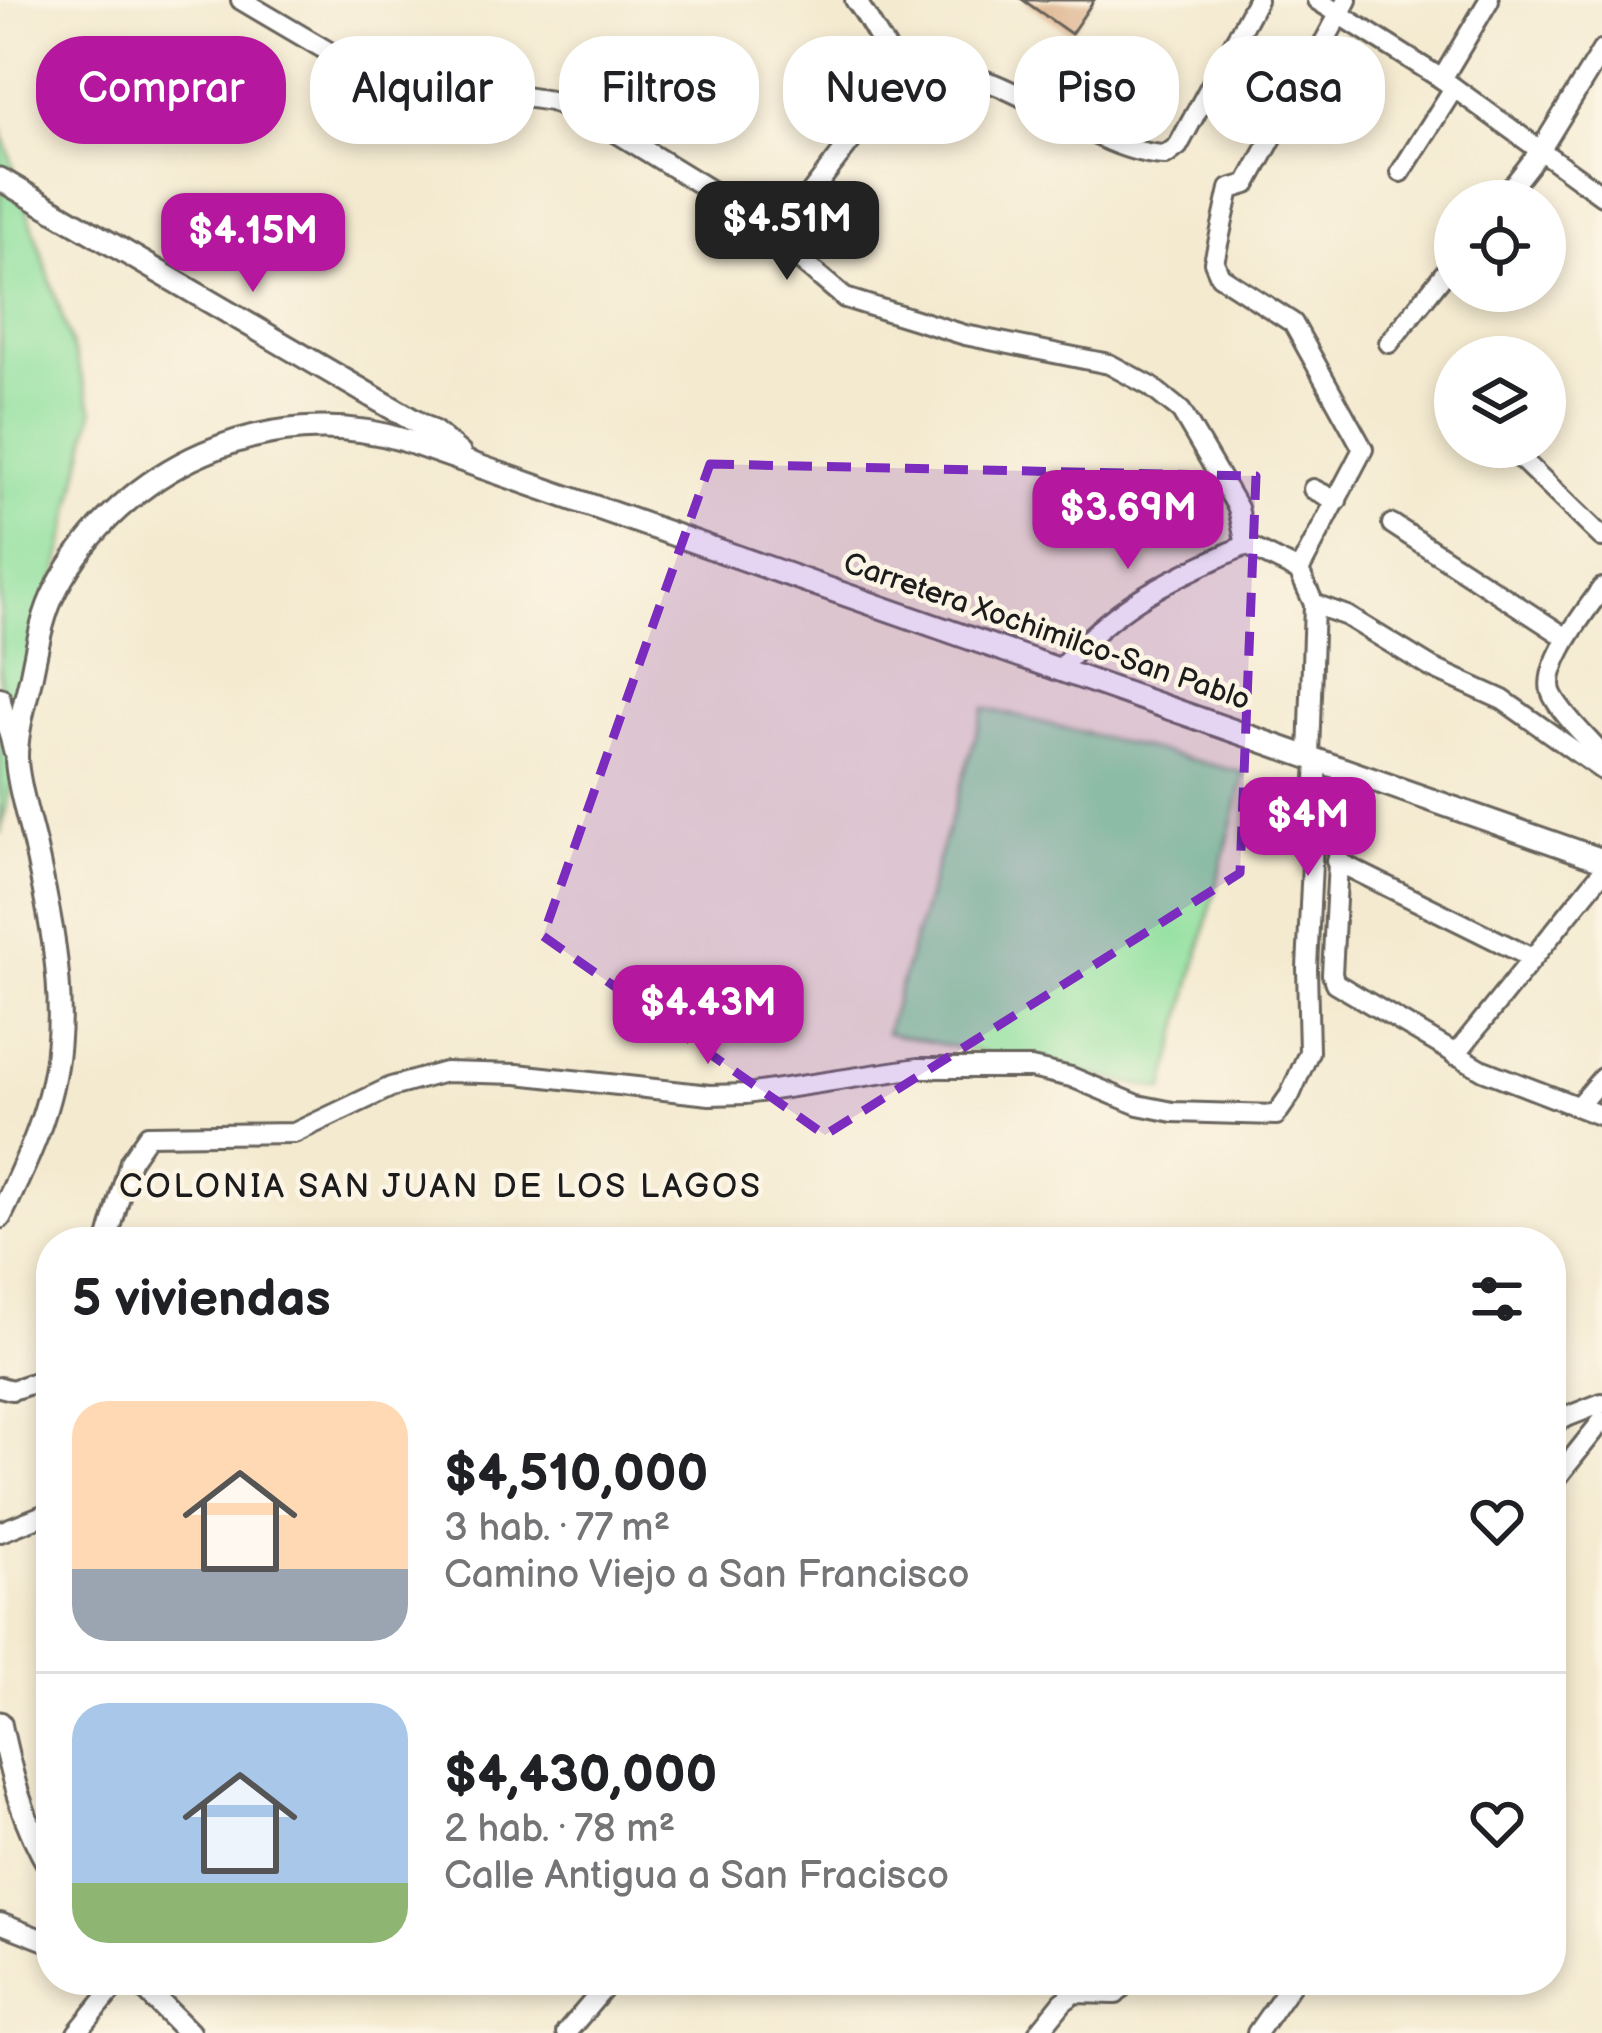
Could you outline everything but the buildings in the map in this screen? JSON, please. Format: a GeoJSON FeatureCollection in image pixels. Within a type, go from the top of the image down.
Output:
{"type":"FeatureCollection","features":[{"type":"Feature","properties":{"kind":"street"},"geometry":{"type":"LineString","coordinates":[[241,0],[365,73],[551,101],[617,133],[739,208],[845,298],[965,335],[1109,364],[1150,386],[1181,411],[1238,508],[1246,545]]}},
{"type":"Feature","properties":{"kind":"street"},"geometry":{"type":"LineString","coordinates":[[855,0],[894,58],[910,68],[991,82],[1117,142],[1166,155],[1178,146],[1257,0]]}},
{"type":"Feature","properties":{"kind":"street"},"geometry":{"type":"LineString","coordinates":[[868,16],[884,0]]}},
{"type":"Feature","properties":{"kind":"street"},"geometry":{"type":"LineString","coordinates":[[1317,0],[1343,7],[1602,195]]}},
{"type":"Feature","properties":{"kind":"street"},"geometry":{"type":"LineString","coordinates":[[1401,172],[1489,0]]}},
{"type":"Feature","properties":{"kind":"street"},"geometry":{"type":"LineString","coordinates":[[1299,572],[1364,448],[1293,323],[1220,276],[1214,262],[1230,189],[1247,184],[1343,7]]}},
{"type":"Feature","properties":{"kind":"street"},"geometry":{"type":"LineString","coordinates":[[1517,180],[1602,50]]}},
{"type":"Feature","properties":{"kind":"street"},"geometry":{"type":"LineString","coordinates":[[777,237],[849,144]]}},
{"type":"Feature","properties":{"kind":"street"},"geometry":{"type":"LineString","coordinates":[[0,179],[435,433],[470,462]]}},
{"type":"Feature","properties":{"kind":"street"},"geometry":{"type":"LineString","coordinates":[[1389,344],[1434,287]]}},
{"type":"Feature","properties":{"kind":"street","name":"Carretera Xochimilco-San Pablo"},"geometry":{"type":"LineString","coordinates":[[16,762],[53,594],[78,552],[102,524],[176,467],[215,446],[259,434],[329,426],[370,430],[470,462],[1602,860]]}},
{"type":"Feature","properties":{"kind":"street"},"geometry":{"type":"LineString","coordinates":[[1531,468],[1602,537]]}},
{"type":"Feature","properties":{"kind":"street"},"geometry":{"type":"LineString","coordinates":[[1313,489],[1336,501]]}},
{"type":"Feature","properties":{"kind":"street"},"geometry":{"type":"LineString","coordinates":[[1392,524],[1567,638]]}},
{"type":"Feature","properties":{"kind":"street"},"geometry":{"type":"LineString","coordinates":[[111,1227],[130,1161],[148,1135],[295,1133],[391,1087],[445,1072],[728,1094],[918,1068],[1015,1067],[1071,1077],[1138,1106],[1173,1112],[1276,1114],[1290,1096],[1309,1052],[1314,604],[1299,572],[1246,545]]}},
{"type":"Feature","properties":{"kind":"street"},"geometry":{"type":"LineString","coordinates":[[1060,669],[1112,615],[1150,590],[1246,545]]}},
{"type":"Feature","properties":{"kind":"street"},"geometry":{"type":"LineString","coordinates":[[1602,588],[1567,638],[1548,679],[1551,694],[1602,754]]}},
{"type":"Feature","properties":{"kind":"street"},"geometry":{"type":"LineString","coordinates":[[1314,604],[1347,616],[1432,668],[1503,700],[1602,770]]}},
{"type":"Feature","properties":{"kind":"street"},"geometry":{"type":"LineString","coordinates":[[0,697],[54,950],[59,1043],[40,1131],[0,1216]]}},
{"type":"Feature","properties":{"kind":"street"},"geometry":{"type":"LineString","coordinates":[[1343,769],[1335,983],[1455,1055],[1602,1116]]}},
{"type":"Feature","properties":{"kind":"street"},"geometry":{"type":"LineString","coordinates":[[1336,861],[1532,958]]}},
{"type":"Feature","properties":{"kind":"street"},"geometry":{"type":"LineString","coordinates":[[1455,1055],[1602,872]]}},
{"type":"Feature","properties":{"kind":"street"},"geometry":{"type":"LineString","coordinates":[[1578,1106],[1602,1078]]}},
{"type":"Feature","properties":{"kind":"street"},"geometry":{"type":"LineString","coordinates":[[0,1387],[12,1390],[36,1382]]}},
{"type":"Feature","properties":{"kind":"street"},"geometry":{"type":"LineString","coordinates":[[1566,1417],[1602,1403]]}},
{"type":"Feature","properties":{"kind":"street"},"geometry":{"type":"LineString","coordinates":[[1566,1466],[1602,1420]]}},
{"type":"Feature","properties":{"kind":"street"},"geometry":{"type":"LineString","coordinates":[[0,1532],[36,1518]]}},
{"type":"Feature","properties":{"kind":"street"},"geometry":{"type":"LineString","coordinates":[[0,1723],[14,1787],[36,1843]]}},
{"type":"Feature","properties":{"kind":"street"},"geometry":{"type":"LineString","coordinates":[[0,1923],[36,1937]]}},
{"type":"Feature","properties":{"kind":"street"},"geometry":{"type":"LineString","coordinates":[[76,2033],[108,1995]]}},
{"type":"Feature","properties":{"kind":"street"},"geometry":{"type":"LineString","coordinates":[[152,1995],[189,2033]]}},
{"type":"Feature","properties":{"kind":"street"},"geometry":{"type":"LineString","coordinates":[[566,2033],[598,1995]]}},
{"type":"Feature","properties":{"kind":"street"},"geometry":{"type":"LineString","coordinates":[[1038,2033],[1074,1995]]}},
{"type":"Feature","properties":{"kind":"street"},"geometry":{"type":"LineString","coordinates":[[1257,2033],[1284,1995]]}},
{"type":"Feature","properties":{"kind":"highlighted area"},"geometry":{"type":"Polygon","coordinates":[[[710,464],[1256,476],[1240,873],[825,1135],[543,936],[710,464]]]}},
{"type":"Feature","properties":{"kind":"green space"},"geometry":{"type":"Polygon","coordinates":[[[0,126],[93,411],[0,835],[0,126]]]}},
{"type":"Feature","properties":{"kind":"green space"},"geometry":{"type":"Polygon","coordinates":[[[984,708],[1245,773],[1164,1090],[886,1033],[984,708]]]}},
{"type":"Feature","properties":{"kind":"district","name":"COLONIA SAN JUAN DE LOS LAGOS"},"geometry":{"type":"Point","coordinates":[441,1185]}}]}
